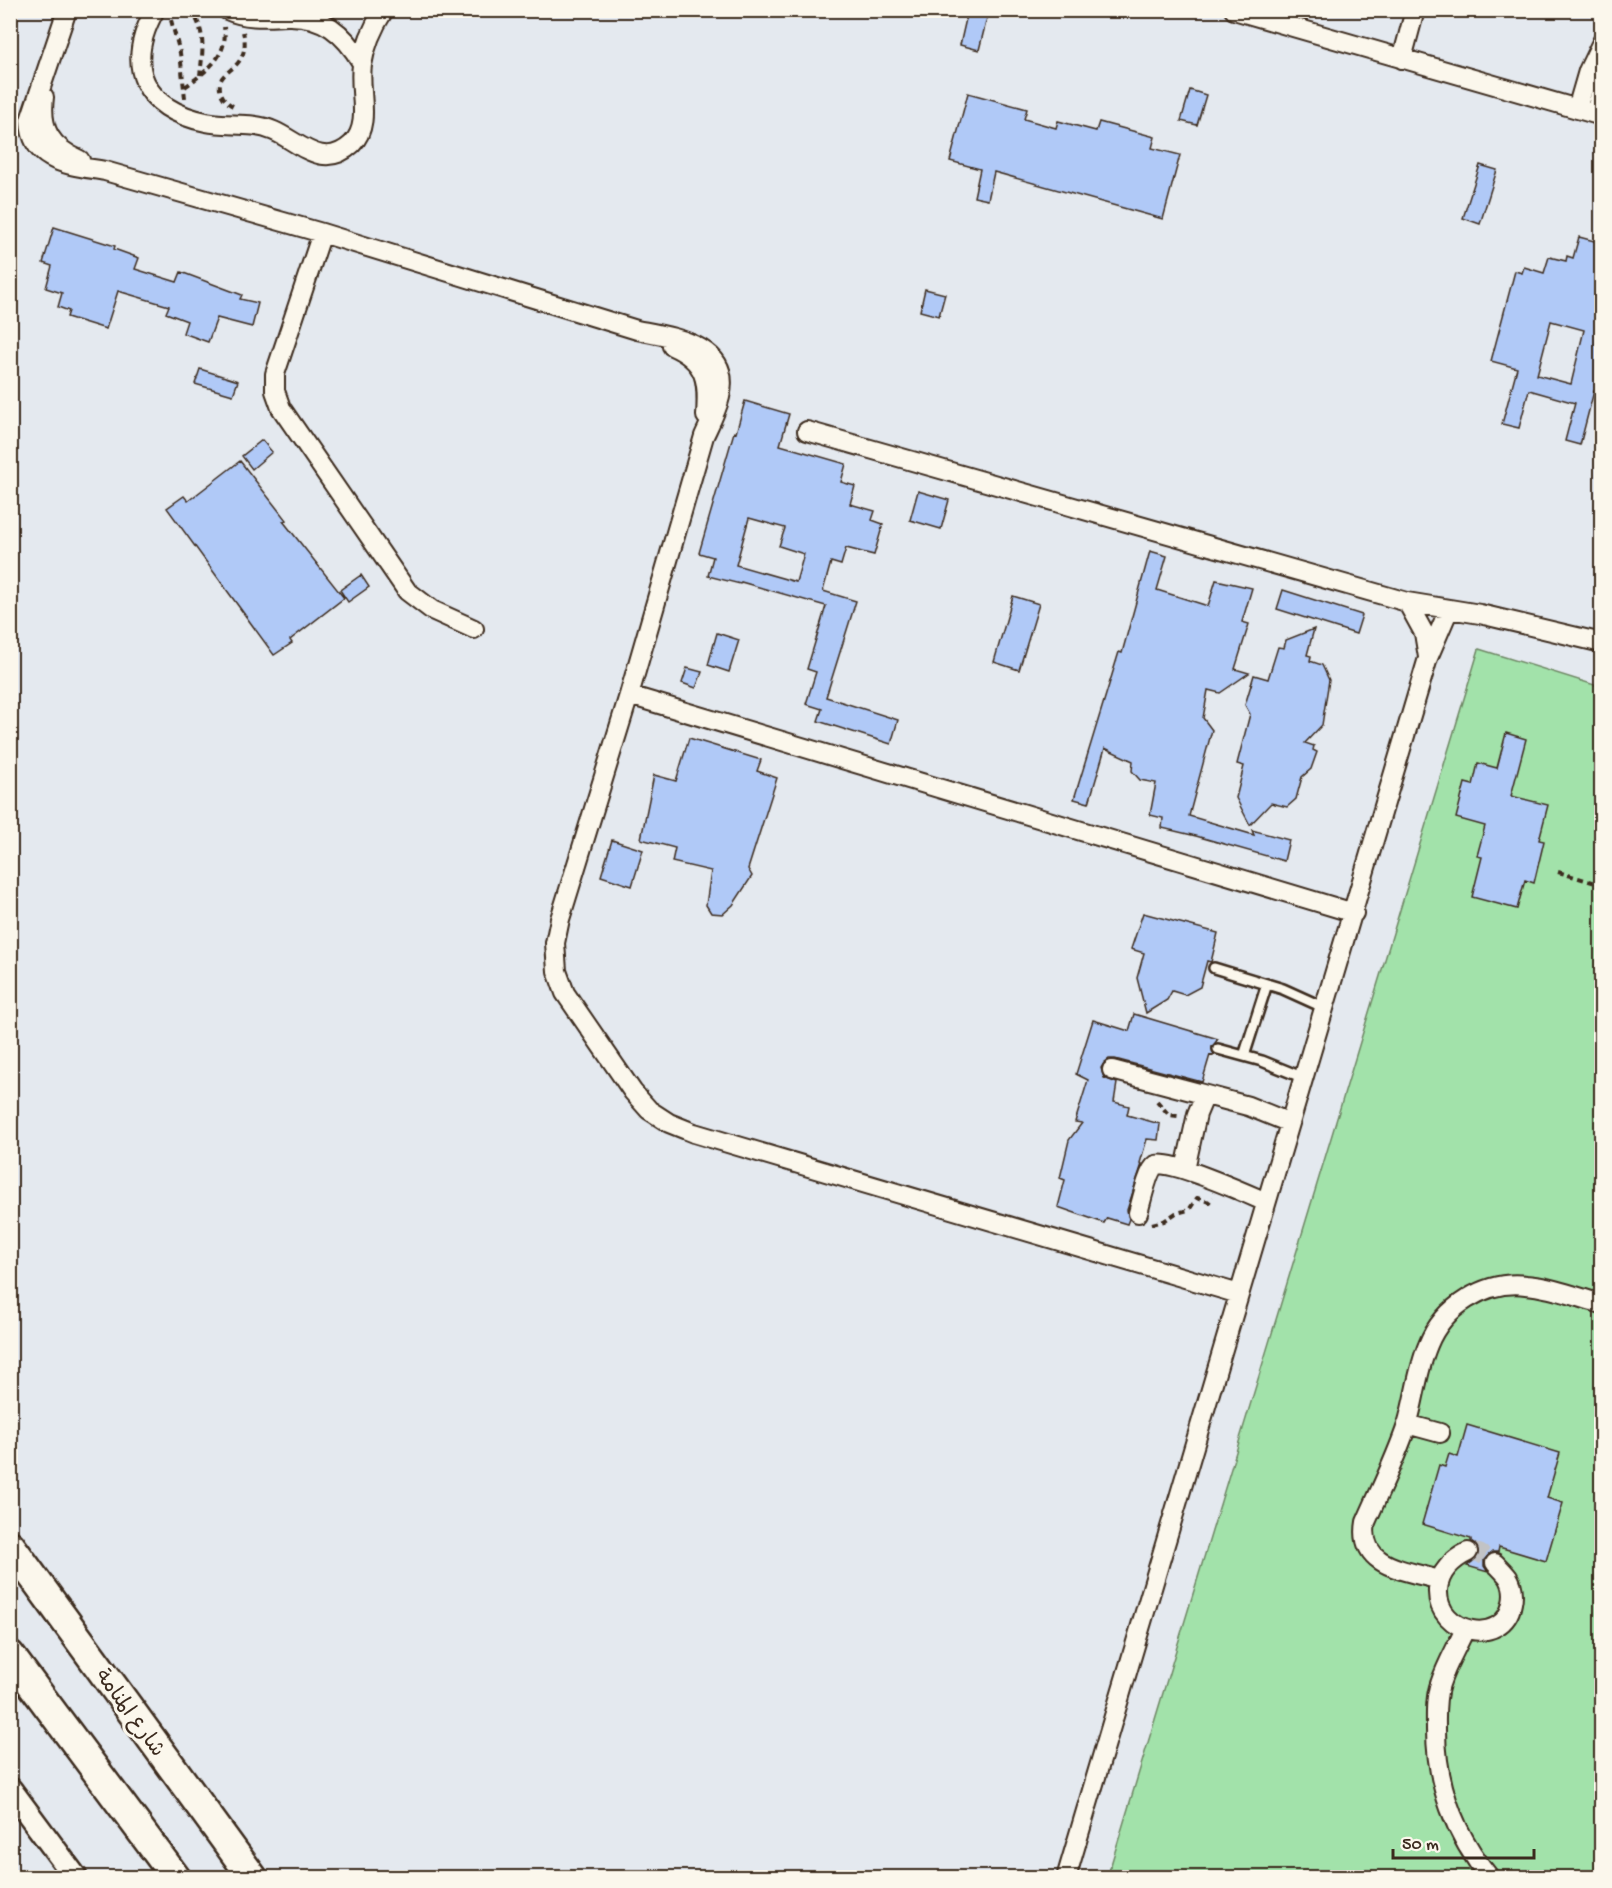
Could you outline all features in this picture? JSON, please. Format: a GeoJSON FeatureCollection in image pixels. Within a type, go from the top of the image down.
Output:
{"type":"FeatureCollection","features":[{"type":"Feature","properties":{"kind":"main road","name":"شارع المنامة"},"geometry":{"type":"LineString","coordinates":[[10,1545],[253,1878]]}},
{"type":"Feature","properties":{"kind":"main road"},"geometry":{"type":"LineString","coordinates":[[10,1655],[176,1878]]}},
{"type":"Feature","properties":{"kind":"street"},"geometry":{"type":"LineString","coordinates":[[67,10],[30,120],[30,130],[38,147],[46,156],[56,161],[105,171],[321,233],[637,330],[677,338],[692,343],[710,356],[716,365],[720,376],[720,398],[704,436],[629,695],[560,919],[555,943],[557,971],[565,993],[633,1092],[649,1110],[669,1123],[694,1133],[1239,1294]]}},
{"type":"Feature","properties":{"kind":"street"},"geometry":{"type":"LineString","coordinates":[[155,10],[143,38],[139,61],[143,81],[161,102],[179,113],[208,123],[249,124],[272,130],[312,153],[323,155],[334,154],[352,144],[363,125],[360,89],[362,63],[368,41],[384,10]]}},
{"type":"Feature","properties":{"kind":"street"},"geometry":{"type":"LineString","coordinates":[[1234,10],[1598,115],[1602,87]]}},
{"type":"Feature","properties":{"kind":"street"},"geometry":{"type":"LineString","coordinates":[[1402,59],[1415,10]]}},
{"type":"Feature","properties":{"kind":"street"},"geometry":{"type":"LineString","coordinates":[[229,15],[259,18],[295,16],[316,20],[343,36],[362,63]]}},
{"type":"Feature","properties":{"kind":"street"},"geometry":{"type":"LineString","coordinates":[[1577,109],[1588,71],[1602,42]]}},
{"type":"Feature","properties":{"kind":"street"},"geometry":{"type":"LineString","coordinates":[[321,233],[275,374],[280,408],[407,591],[432,610],[474,629]]}},
{"type":"Feature","properties":{"kind":"street"},"geometry":{"type":"LineString","coordinates":[[807,431],[1407,602],[1497,618],[1602,643]]}},
{"type":"Feature","properties":{"kind":"street"},"geometry":{"type":"LineString","coordinates":[[1407,602],[1424,633],[1428,658]]}},
{"type":"Feature","properties":{"kind":"street"},"geometry":{"type":"LineString","coordinates":[[1066,1878],[1428,658],[1449,609]]}},
{"type":"Feature","properties":{"kind":"street"},"geometry":{"type":"LineString","coordinates":[[629,695],[1354,913]]}},
{"type":"Feature","properties":{"kind":"street"},"geometry":{"type":"LineString","coordinates":[[1112,1070],[1248,1106],[1290,1123]]}},
{"type":"Feature","properties":{"kind":"street"},"geometry":{"type":"LineString","coordinates":[[1185,1169],[1197,1114],[1205,1095]]}},
{"type":"Feature","properties":{"kind":"street"},"geometry":{"type":"LineString","coordinates":[[1138,1213],[1150,1173],[1156,1165],[1185,1169],[1266,1202]]}},
{"type":"Feature","properties":{"kind":"street"},"geometry":{"type":"LineString","coordinates":[[1440,1580],[1385,1564],[1374,1557],[1367,1547],[1364,1535],[1366,1522],[1407,1424],[1428,1344],[1440,1323],[1470,1297],[1500,1286],[1524,1284],[1602,1304]]}},
{"type":"Feature","properties":{"kind":"street"},"geometry":{"type":"LineString","coordinates":[[1407,1424],[1440,1433]]}},
{"type":"Feature","properties":{"kind":"street"},"geometry":{"type":"LineString","coordinates":[[1468,1552],[1448,1566],[1440,1580],[1438,1593],[1440,1605],[1450,1620],[1465,1629],[1478,1632],[1490,1629],[1501,1623],[1511,1610],[1514,1593],[1512,1586],[1509,1578],[1495,1563]]}},
{"type":"Feature","properties":{"kind":"street"},"geometry":{"type":"LineString","coordinates":[[1465,1629],[1440,1685],[1436,1716],[1436,1747],[1440,1778],[1449,1808],[1462,1836],[1490,1878]]}},
{"type":"Feature","properties":{"kind":"street"},"geometry":{"type":"LineString","coordinates":[[10,1789],[76,1878]]}},
{"type":"Feature","properties":{"kind":"lane"},"geometry":{"type":"LineString","coordinates":[[1214,968],[1267,984],[1325,1008]]}},
{"type":"Feature","properties":{"kind":"lane"},"geometry":{"type":"LineString","coordinates":[[1244,1056],[1267,984]]}},
{"type":"Feature","properties":{"kind":"lane"},"geometry":{"type":"LineString","coordinates":[[1218,1049],[1262,1061],[1304,1078]]}},
{"type":"Feature","properties":{"kind":"path"},"geometry":{"type":"LineString","coordinates":[[167,10],[180,53],[186,101],[176,95]]}},
{"type":"Feature","properties":{"kind":"path"},"geometry":{"type":"LineString","coordinates":[[191,10],[200,27],[203,39],[200,76]]}},
{"type":"Feature","properties":{"kind":"path"},"geometry":{"type":"LineString","coordinates":[[185,87],[218,59],[223,50],[229,15]]}},
{"type":"Feature","properties":{"kind":"path"},"geometry":{"type":"LineString","coordinates":[[229,15],[244,34],[244,52],[234,67],[222,78],[220,86],[224,100],[238,107]]}},
{"type":"Feature","properties":{"kind":"path"},"geometry":{"type":"LineString","coordinates":[[168,26],[171,21]]}},
{"type":"Feature","properties":{"kind":"path"},"geometry":{"type":"LineString","coordinates":[[1558,872],[1602,885]]}},
{"type":"Feature","properties":{"kind":"path"},"geometry":{"type":"LineString","coordinates":[[1138,1213],[1136,1221],[1154,1224],[1164,1221],[1176,1213],[1189,1210],[1197,1198],[1206,1202],[1212,1200],[1214,1182]]}},
{"type":"Feature","properties":{"kind":"green space"},"geometry":{"type":"Polygon","coordinates":[[[1479,649],[1601,687],[1601,1877],[1107,1878],[1479,649]]]}},
{"type":"Feature","properties":{"kind":"building"},"geometry":{"type":"Polygon","coordinates":[[[968,10],[989,10],[979,50],[960,45],[968,10]]]}},
{"type":"Feature","properties":{"kind":"building"},"geometry":{"type":"Polygon","coordinates":[[[1190,90],[1206,95],[1197,125],[1181,121],[1190,90]]]}},
{"type":"Feature","properties":{"kind":"building"},"geometry":{"type":"Polygon","coordinates":[[[968,93],[1027,109],[1024,119],[1056,128],[1058,121],[1096,131],[1099,122],[1155,137],[1152,148],[1180,155],[1163,219],[994,172],[988,200],[974,197],[980,169],[950,161],[968,93]]]}},
{"type":"Feature","properties":{"kind":"building"},"geometry":{"type":"Polygon","coordinates":[[[1480,165],[1497,170],[1480,224],[1463,218],[1480,165]]]}},
{"type":"Feature","properties":{"kind":"building"},"geometry":{"type":"Polygon","coordinates":[[[54,227],[115,246],[114,249],[139,258],[135,269],[177,282],[181,272],[242,295],[240,299],[258,303],[252,327],[217,318],[208,342],[183,333],[187,321],[166,313],[169,306],[118,291],[106,329],[67,317],[69,311],[58,307],[62,293],[46,288],[52,266],[43,263],[54,227]]]}},
{"type":"Feature","properties":{"kind":"building"},"geometry":{"type":"Polygon","coordinates":[[[1579,237],[1602,243],[1602,260],[1598,275],[1602,276],[1602,393],[1594,391],[1580,445],[1565,441],[1575,403],[1529,390],[1519,428],[1502,424],[1517,368],[1491,361],[1515,271],[1522,273],[1524,267],[1544,273],[1549,257],[1566,261],[1567,256],[1573,258],[1579,237]],[[1551,321],[1537,375],[1571,384],[1584,330],[1551,321]]]}},
{"type":"Feature","properties":{"kind":"building"},"geometry":{"type":"Polygon","coordinates":[[[925,289],[945,294],[939,316],[920,311],[925,289]]]}},
{"type":"Feature","properties":{"kind":"building"},"geometry":{"type":"Polygon","coordinates":[[[200,369],[238,381],[233,395],[195,384],[200,369]]]}},
{"type":"Feature","properties":{"kind":"building"},"geometry":{"type":"Polygon","coordinates":[[[745,401],[789,414],[780,445],[846,464],[841,482],[855,486],[850,504],[875,511],[872,520],[883,524],[874,555],[846,548],[841,565],[831,562],[823,591],[856,601],[826,697],[898,720],[891,744],[818,721],[822,709],[806,704],[816,672],[807,669],[826,606],[741,582],[740,584],[708,576],[713,557],[699,553],[734,432],[736,433],[745,401]],[[749,518],[736,565],[796,582],[804,554],[779,546],[785,528],[749,518]]]}},
{"type":"Feature","properties":{"kind":"building"},"geometry":{"type":"Polygon","coordinates":[[[262,440],[272,452],[252,469],[242,456],[262,440]]]}},
{"type":"Feature","properties":{"kind":"building"},"geometry":{"type":"Polygon","coordinates":[[[240,461],[286,520],[283,521],[344,598],[290,640],[292,643],[274,655],[167,508],[184,496],[188,501],[240,461]]]}},
{"type":"Feature","properties":{"kind":"building"},"geometry":{"type":"Polygon","coordinates":[[[918,491],[949,500],[941,529],[910,520],[918,491]]]}},
{"type":"Feature","properties":{"kind":"building"},"geometry":{"type":"Polygon","coordinates":[[[1150,551],[1167,556],[1157,590],[1208,606],[1216,580],[1252,588],[1242,622],[1249,624],[1235,669],[1249,673],[1220,693],[1208,690],[1203,718],[1212,730],[1189,816],[1254,835],[1252,830],[1289,840],[1284,861],[1162,828],[1163,818],[1150,815],[1156,783],[1140,780],[1132,771],[1133,761],[1105,748],[1089,803],[1074,799],[1119,652],[1122,653],[1150,551]]]}},
{"type":"Feature","properties":{"kind":"building"},"geometry":{"type":"Polygon","coordinates":[[[361,575],[369,587],[348,602],[340,590],[361,575]]]}},
{"type":"Feature","properties":{"kind":"building"},"geometry":{"type":"Polygon","coordinates":[[[1283,590],[1362,615],[1356,634],[1277,609],[1283,590]]]}},
{"type":"Feature","properties":{"kind":"building"},"geometry":{"type":"Polygon","coordinates":[[[1013,596],[1039,604],[1019,670],[994,662],[1013,596]]]}},
{"type":"Feature","properties":{"kind":"building"},"geometry":{"type":"Polygon","coordinates":[[[1314,629],[1307,655],[1311,656],[1310,661],[1322,665],[1329,680],[1322,725],[1305,743],[1314,746],[1313,750],[1317,752],[1311,769],[1302,777],[1296,799],[1287,807],[1271,803],[1250,825],[1236,798],[1244,766],[1237,764],[1250,714],[1245,705],[1254,675],[1268,679],[1278,647],[1284,648],[1286,640],[1314,629]]]}},
{"type":"Feature","properties":{"kind":"building"},"geometry":{"type":"Polygon","coordinates":[[[717,633],[739,640],[729,672],[708,665],[717,633]]]}},
{"type":"Feature","properties":{"kind":"building"},"geometry":{"type":"Polygon","coordinates":[[[687,668],[702,672],[696,688],[682,683],[687,668]]]}},
{"type":"Feature","properties":{"kind":"building"},"geometry":{"type":"Polygon","coordinates":[[[1506,733],[1526,739],[1511,796],[1548,805],[1539,840],[1544,841],[1534,883],[1525,880],[1517,909],[1472,897],[1482,857],[1477,856],[1485,826],[1456,818],[1465,783],[1473,785],[1478,763],[1497,768],[1506,733]]]}},
{"type":"Feature","properties":{"kind":"building"},"geometry":{"type":"Polygon","coordinates":[[[689,738],[761,760],[757,771],[777,778],[748,869],[752,876],[733,905],[723,914],[711,913],[706,905],[711,871],[672,862],[675,848],[641,839],[654,775],[676,781],[689,738]]]}},
{"type":"Feature","properties":{"kind":"building"},"geometry":{"type":"Polygon","coordinates":[[[612,840],[643,850],[632,886],[601,876],[612,840]]]}},
{"type":"Feature","properties":{"kind":"building"},"geometry":{"type":"Polygon","coordinates":[[[1143,913],[1218,933],[1211,962],[1207,961],[1200,987],[1185,995],[1172,991],[1167,1000],[1146,1013],[1137,978],[1144,953],[1131,949],[1143,913]]]}},
{"type":"Feature","properties":{"kind":"building"},"geometry":{"type":"Polygon","coordinates":[[[1134,1014],[1218,1039],[1212,1047],[1214,1054],[1210,1055],[1202,1082],[1115,1059],[1109,1059],[1104,1063],[1101,1068],[1104,1078],[1117,1083],[1114,1102],[1129,1106],[1127,1115],[1160,1124],[1158,1140],[1147,1139],[1140,1163],[1142,1164],[1127,1210],[1129,1219],[1127,1224],[1107,1218],[1104,1223],[1058,1207],[1065,1180],[1060,1178],[1069,1140],[1082,1123],[1075,1122],[1088,1080],[1076,1074],[1093,1020],[1129,1031],[1134,1014]]]}},
{"type":"Feature","properties":{"kind":"building"},"geometry":{"type":"Polygon","coordinates":[[[1467,1425],[1560,1453],[1547,1498],[1563,1503],[1546,1561],[1499,1547],[1498,1552],[1492,1552],[1484,1560],[1484,1566],[1488,1572],[1467,1566],[1477,1558],[1479,1553],[1478,1546],[1471,1539],[1422,1524],[1439,1465],[1445,1467],[1449,1454],[1458,1457],[1467,1425]]]}},
{"type":"Feature","properties":{"kind":"tunnel"},"geometry":{"type":"LineString","coordinates":[[1468,1552],[1479,1553],[1495,1563]]}}]}
